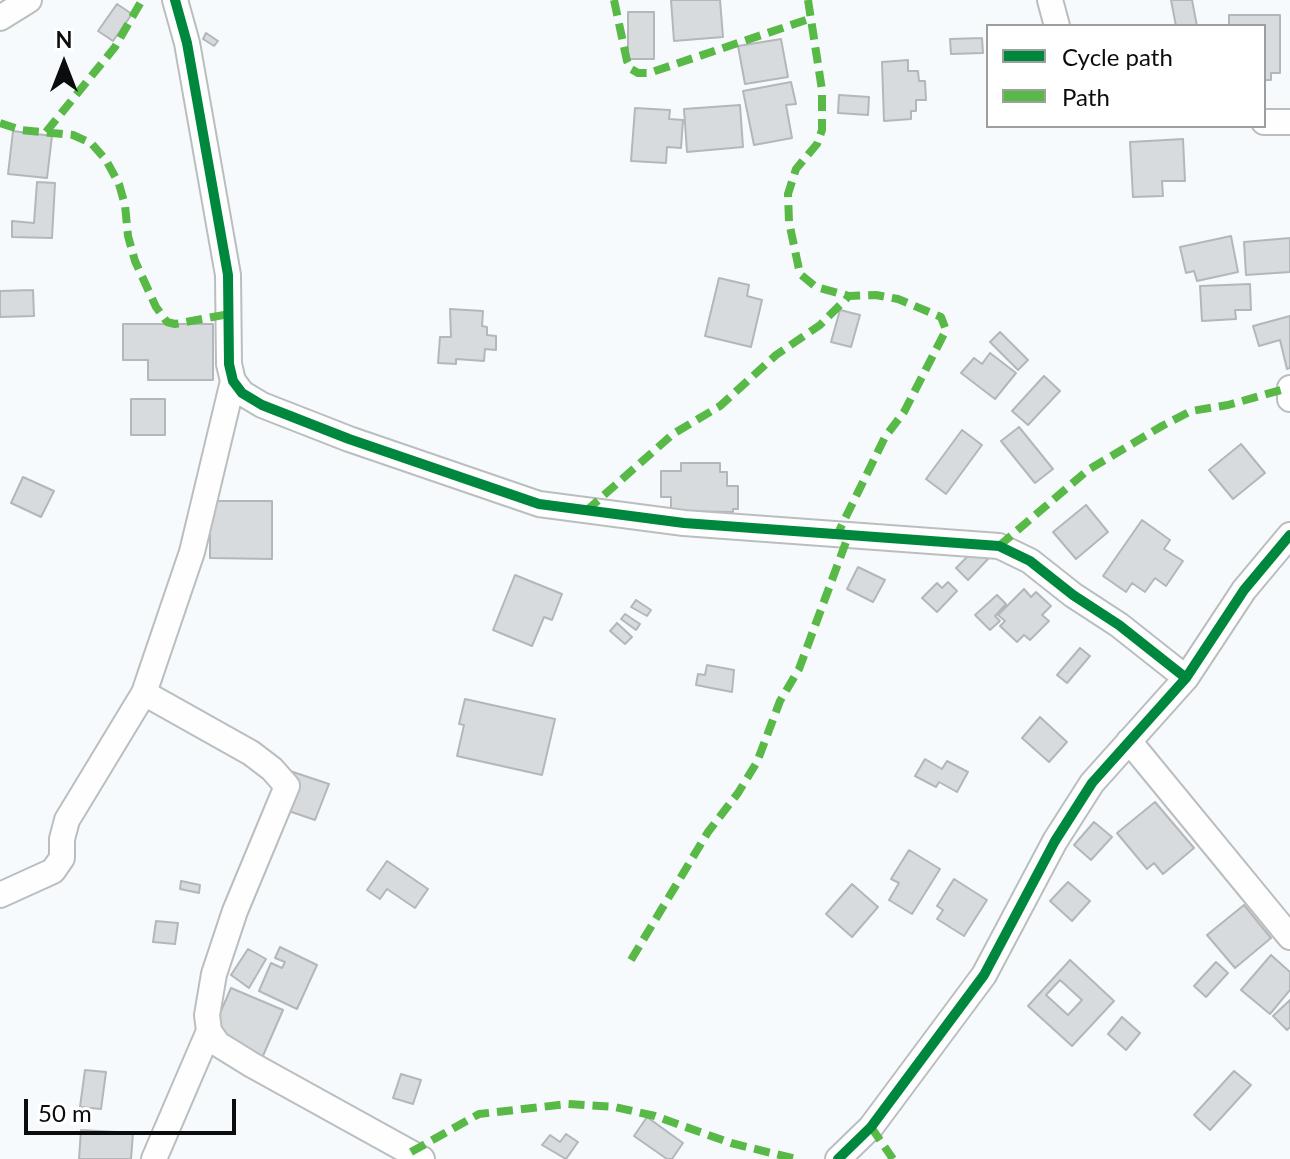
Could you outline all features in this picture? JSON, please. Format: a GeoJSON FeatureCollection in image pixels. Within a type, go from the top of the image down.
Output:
{"type":"FeatureCollection","features":[{"type":"Feature","properties":{"kind":"street"},"geometry":{"type":"LineString","coordinates":[[0,18],[29,0]]}},
{"type":"Feature","properties":{"kind":"street"},"geometry":{"type":"LineString","coordinates":[[175,0],[187,43],[228,275],[229,364],[233,381],[242,393],[262,405],[349,439],[539,504],[684,523],[999,546],[1030,561],[1186,678]]}},
{"type":"Feature","properties":{"kind":"street"},"geometry":{"type":"LineString","coordinates":[[1050,0],[1056,24]]}},
{"type":"Feature","properties":{"kind":"street"},"geometry":{"type":"LineString","coordinates":[[1266,122],[1290,122]]}},
{"type":"Feature","properties":{"kind":"street"},"geometry":{"type":"LineString","coordinates":[[0,895],[53,871],[62,858],[62,839],[67,820],[144,693],[192,552],[233,381]]}},
{"type":"Feature","properties":{"kind":"street"},"geometry":{"type":"LineString","coordinates":[[1290,388],[1290,399]]}},
{"type":"Feature","properties":{"kind":"street"},"geometry":{"type":"LineString","coordinates":[[838,1159],[871,1127],[984,975],[1055,841],[1092,783],[1186,678],[1244,590],[1290,535]]}},
{"type":"Feature","properties":{"kind":"street"},"geometry":{"type":"LineString","coordinates":[[144,693],[251,753],[287,786],[235,911],[214,974],[207,1015],[209,1031],[218,1044],[252,1065],[422,1159]]}},
{"type":"Feature","properties":{"kind":"street"},"geometry":{"type":"LineString","coordinates":[[1129,741],[1290,937]]}},
{"type":"Feature","properties":{"kind":"street"},"geometry":{"type":"LineString","coordinates":[[154,1159],[209,1031]]}},
{"type":"Feature","properties":{"kind":"building"},"geometry":{"type":"Polygon","coordinates":[[[671,0],[720,0],[723,37],[674,41],[671,0]]]}},
{"type":"Feature","properties":{"kind":"building"},"geometry":{"type":"Polygon","coordinates":[[[1171,0],[1192,0],[1197,24],[1176,24],[1171,0]]]}},
{"type":"Feature","properties":{"kind":"building"},"geometry":{"type":"Polygon","coordinates":[[[117,4],[132,14],[113,41],[98,31],[117,4]]]}},
{"type":"Feature","properties":{"kind":"building"},"geometry":{"type":"Polygon","coordinates":[[[628,12],[654,12],[654,59],[628,59],[628,12]]]}},
{"type":"Feature","properties":{"kind":"building"},"geometry":{"type":"Polygon","coordinates":[[[1229,15],[1280,15],[1280,73],[1271,73],[1271,80],[1266,80],[1266,24],[1229,24],[1229,15]]]}},
{"type":"Feature","properties":{"kind":"building"},"geometry":{"type":"Polygon","coordinates":[[[206,33],[218,41],[214,46],[203,39],[206,33]]]}},
{"type":"Feature","properties":{"kind":"building"},"geometry":{"type":"Polygon","coordinates":[[[982,38],[983,53],[951,54],[950,39],[982,38]]]}},
{"type":"Feature","properties":{"kind":"building"},"geometry":{"type":"Polygon","coordinates":[[[781,39],[788,77],[745,84],[738,46],[781,39]]]}},
{"type":"Feature","properties":{"kind":"building"},"geometry":{"type":"Polygon","coordinates":[[[908,60],[908,71],[918,71],[919,81],[925,81],[926,100],[916,100],[916,111],[911,111],[911,119],[884,121],[882,62],[908,60]]]}},
{"type":"Feature","properties":{"kind":"building"},"geometry":{"type":"Polygon","coordinates":[[[791,82],[796,104],[786,105],[792,138],[754,145],[743,91],[791,82]]]}},
{"type":"Feature","properties":{"kind":"building"},"geometry":{"type":"Polygon","coordinates":[[[839,95],[869,97],[868,115],[838,113],[839,95]]]}},
{"type":"Feature","properties":{"kind":"building"},"geometry":{"type":"Polygon","coordinates":[[[740,105],[743,147],[687,152],[684,109],[740,105]]]}},
{"type":"Feature","properties":{"kind":"building"},"geometry":{"type":"Polygon","coordinates":[[[635,108],[670,110],[669,119],[683,120],[681,148],[667,147],[666,163],[631,161],[635,108]]]}},
{"type":"Feature","properties":{"kind":"building"},"geometry":{"type":"Polygon","coordinates":[[[13,131],[52,136],[47,178],[8,174],[13,131]]]}},
{"type":"Feature","properties":{"kind":"building"},"geometry":{"type":"Polygon","coordinates":[[[1183,139],[1185,181],[1162,181],[1163,196],[1133,197],[1130,142],[1183,139]]]}},
{"type":"Feature","properties":{"kind":"building"},"geometry":{"type":"Polygon","coordinates":[[[37,182],[55,183],[52,238],[12,237],[12,221],[34,223],[37,182]]]}},
{"type":"Feature","properties":{"kind":"building"},"geometry":{"type":"Polygon","coordinates":[[[1231,236],[1238,272],[1197,281],[1194,271],[1186,273],[1180,247],[1231,236]]]}},
{"type":"Feature","properties":{"kind":"building"},"geometry":{"type":"Polygon","coordinates":[[[1290,238],[1290,272],[1246,275],[1244,242],[1290,238]]]}},
{"type":"Feature","properties":{"kind":"building"},"geometry":{"type":"Polygon","coordinates":[[[719,278],[749,285],[747,296],[762,300],[751,347],[705,336],[719,278]]]}},
{"type":"Feature","properties":{"kind":"building"},"geometry":{"type":"Polygon","coordinates":[[[1250,284],[1251,310],[1235,310],[1236,319],[1202,321],[1200,286],[1250,284]]]}},
{"type":"Feature","properties":{"kind":"building"},"geometry":{"type":"Polygon","coordinates":[[[33,290],[34,316],[0,317],[0,291],[33,290]]]}},
{"type":"Feature","properties":{"kind":"building"},"geometry":{"type":"Polygon","coordinates":[[[450,309],[483,311],[482,326],[487,327],[487,335],[496,336],[496,350],[485,349],[484,361],[456,359],[456,364],[438,363],[440,337],[451,337],[450,309]]]}},
{"type":"Feature","properties":{"kind":"building"},"geometry":{"type":"Polygon","coordinates":[[[840,310],[860,315],[851,347],[831,342],[840,310]]]}},
{"type":"Feature","properties":{"kind":"building"},"geometry":{"type":"Polygon","coordinates":[[[1290,316],[1290,368],[1287,369],[1280,340],[1259,346],[1253,326],[1290,316]]]}},
{"type":"Feature","properties":{"kind":"building"},"geometry":{"type":"Polygon","coordinates":[[[123,324],[213,324],[213,380],[148,380],[148,360],[123,360],[123,324]]]}},
{"type":"Feature","properties":{"kind":"building"},"geometry":{"type":"Polygon","coordinates":[[[1000,332],[1028,360],[1018,370],[990,342],[1000,332]]]}},
{"type":"Feature","properties":{"kind":"building"},"geometry":{"type":"Polygon","coordinates":[[[990,353],[1016,373],[995,399],[961,373],[974,358],[982,364],[990,353]]]}},
{"type":"Feature","properties":{"kind":"building"},"geometry":{"type":"Polygon","coordinates":[[[1044,376],[1060,391],[1028,425],[1012,411],[1044,376]]]}},
{"type":"Feature","properties":{"kind":"building"},"geometry":{"type":"Polygon","coordinates":[[[131,399],[165,399],[165,435],[131,435],[131,399]]]}},
{"type":"Feature","properties":{"kind":"building"},"geometry":{"type":"Polygon","coordinates":[[[1019,427],[1053,469],[1035,483],[1001,441],[1019,427]]]}},
{"type":"Feature","properties":{"kind":"building"},"geometry":{"type":"Polygon","coordinates":[[[962,430],[982,445],[946,494],[926,479],[962,430]]]}},
{"type":"Feature","properties":{"kind":"building"},"geometry":{"type":"Polygon","coordinates":[[[1241,444],[1265,473],[1233,499],[1209,470],[1241,444]]]}},
{"type":"Feature","properties":{"kind":"building"},"geometry":{"type":"Polygon","coordinates":[[[681,463],[720,463],[720,472],[727,472],[727,486],[738,486],[738,509],[733,509],[733,512],[671,511],[671,497],[661,497],[661,471],[681,471],[681,463]]]}},
{"type":"Feature","properties":{"kind":"building"},"geometry":{"type":"Polygon","coordinates":[[[23,477],[54,491],[41,517],[11,503],[23,477]]]}},
{"type":"Feature","properties":{"kind":"building"},"geometry":{"type":"Polygon","coordinates":[[[210,501],[272,501],[272,559],[210,558],[210,501]]]}},
{"type":"Feature","properties":{"kind":"building"},"geometry":{"type":"Polygon","coordinates":[[[1086,505],[1108,532],[1076,559],[1053,532],[1086,505]]]}},
{"type":"Feature","properties":{"kind":"building"},"geometry":{"type":"Polygon","coordinates":[[[1142,520],[1170,540],[1164,549],[1183,561],[1166,586],[1155,578],[1145,592],[1132,583],[1126,592],[1103,576],[1142,520]]]}},
{"type":"Feature","properties":{"kind":"building"},"geometry":{"type":"Polygon","coordinates":[[[978,546],[989,558],[968,580],[956,568],[978,546]]]}},
{"type":"Feature","properties":{"kind":"building"},"geometry":{"type":"Polygon","coordinates":[[[858,567],[885,580],[873,602],[847,589],[858,567]]]}},
{"type":"Feature","properties":{"kind":"building"},"geometry":{"type":"Polygon","coordinates":[[[515,575],[562,594],[552,620],[544,617],[532,646],[493,630],[515,575]]]}},
{"type":"Feature","properties":{"kind":"building"},"geometry":{"type":"Polygon","coordinates":[[[948,582],[957,591],[937,612],[922,598],[937,583],[942,588],[948,582]]]}},
{"type":"Feature","properties":{"kind":"building"},"geometry":{"type":"Polygon","coordinates":[[[1024,589],[1031,597],[1036,592],[1051,606],[1042,615],[1049,621],[1030,640],[1024,635],[1017,642],[1000,626],[1005,621],[998,615],[1024,589]]]}},
{"type":"Feature","properties":{"kind":"building"},"geometry":{"type":"Polygon","coordinates":[[[997,595],[1006,604],[995,616],[1000,621],[990,630],[975,615],[997,595]]]}},
{"type":"Feature","properties":{"kind":"building"},"geometry":{"type":"Polygon","coordinates":[[[636,600],[651,610],[647,616],[631,607],[636,600]]]}},
{"type":"Feature","properties":{"kind":"building"},"geometry":{"type":"Polygon","coordinates":[[[625,614],[640,624],[636,630],[621,619],[625,614]]]}},
{"type":"Feature","properties":{"kind":"building"},"geometry":{"type":"Polygon","coordinates":[[[617,623],[632,637],[625,644],[610,631],[617,623]]]}},
{"type":"Feature","properties":{"kind":"building"},"geometry":{"type":"Polygon","coordinates":[[[1080,648],[1090,656],[1067,683],[1057,675],[1080,648]]]}},
{"type":"Feature","properties":{"kind":"building"},"geometry":{"type":"Polygon","coordinates":[[[707,665],[734,670],[732,692],[696,685],[698,674],[705,675],[707,665]]]}},
{"type":"Feature","properties":{"kind":"building"},"geometry":{"type":"Polygon","coordinates":[[[465,699],[555,719],[542,775],[457,756],[464,725],[459,724],[465,699]]]}},
{"type":"Feature","properties":{"kind":"building"},"geometry":{"type":"Polygon","coordinates":[[[1040,717],[1067,742],[1049,762],[1022,738],[1040,717]]]}},
{"type":"Feature","properties":{"kind":"building"},"geometry":{"type":"Polygon","coordinates":[[[925,759],[942,769],[947,761],[968,772],[957,792],[939,782],[936,787],[915,776],[925,759]]]}},
{"type":"Feature","properties":{"kind":"building"},"geometry":{"type":"Polygon","coordinates":[[[290,771],[329,784],[315,820],[277,807],[290,771]]]}},
{"type":"Feature","properties":{"kind":"building"},"geometry":{"type":"Polygon","coordinates":[[[1155,802],[1194,848],[1163,874],[1154,863],[1147,869],[1117,833],[1155,802]]]}},
{"type":"Feature","properties":{"kind":"building"},"geometry":{"type":"Polygon","coordinates":[[[1094,822],[1112,837],[1091,860],[1074,845],[1094,822]]]}},
{"type":"Feature","properties":{"kind":"building"},"geometry":{"type":"Polygon","coordinates":[[[909,850],[940,869],[912,914],[889,900],[899,883],[891,879],[909,850]]]}},
{"type":"Feature","properties":{"kind":"building"},"geometry":{"type":"Polygon","coordinates":[[[387,861],[428,889],[415,908],[387,889],[380,899],[367,890],[387,861]]]}},
{"type":"Feature","properties":{"kind":"building"},"geometry":{"type":"Polygon","coordinates":[[[954,879],[987,900],[964,936],[937,919],[943,910],[937,906],[954,879]]]}},
{"type":"Feature","properties":{"kind":"building"},"geometry":{"type":"Polygon","coordinates":[[[181,881],[200,885],[199,893],[180,889],[181,881]]]}},
{"type":"Feature","properties":{"kind":"building"},"geometry":{"type":"Polygon","coordinates":[[[1068,882],[1090,901],[1072,921],[1050,901],[1068,882]]]}},
{"type":"Feature","properties":{"kind":"building"},"geometry":{"type":"Polygon","coordinates":[[[852,884],[878,907],[852,937],[826,914],[852,884]]]}},
{"type":"Feature","properties":{"kind":"building"},"geometry":{"type":"Polygon","coordinates":[[[1244,905],[1271,938],[1235,968],[1207,935],[1244,905]]]}},
{"type":"Feature","properties":{"kind":"building"},"geometry":{"type":"Polygon","coordinates":[[[156,921],[178,923],[175,944],[153,942],[156,921]]]}},
{"type":"Feature","properties":{"kind":"building"},"geometry":{"type":"Polygon","coordinates":[[[280,947],[317,965],[297,1009],[259,991],[271,963],[282,968],[285,962],[275,958],[280,947]]]}},
{"type":"Feature","properties":{"kind":"building"},"geometry":{"type":"Polygon","coordinates":[[[248,949],[266,959],[249,988],[231,975],[248,949]]]}},
{"type":"Feature","properties":{"kind":"building"},"geometry":{"type":"Polygon","coordinates":[[[1271,955],[1290,972],[1290,990],[1270,1014],[1241,990],[1271,955]]]}},
{"type":"Feature","properties":{"kind":"building"},"geometry":{"type":"Polygon","coordinates":[[[1070,960],[1114,1001],[1072,1046],[1028,1006],[1070,960]],[[1060,980],[1046,995],[1068,1015],[1082,1000],[1060,980]]]}},
{"type":"Feature","properties":{"kind":"building"},"geometry":{"type":"Polygon","coordinates":[[[1216,962],[1228,973],[1206,997],[1194,986],[1216,962]]]}},
{"type":"Feature","properties":{"kind":"building"},"geometry":{"type":"Polygon","coordinates":[[[231,988],[283,1010],[262,1058],[210,1036],[231,988]]]}},
{"type":"Feature","properties":{"kind":"building"},"geometry":{"type":"Polygon","coordinates":[[[1290,1000],[1290,1027],[1287,1030],[1273,1016],[1290,1000]]]}},
{"type":"Feature","properties":{"kind":"building"},"geometry":{"type":"Polygon","coordinates":[[[1122,1017],[1140,1033],[1126,1050],[1108,1034],[1122,1017]]]}},
{"type":"Feature","properties":{"kind":"building"},"geometry":{"type":"Polygon","coordinates":[[[85,1070],[106,1072],[101,1109],[80,1107],[85,1070]]]}},
{"type":"Feature","properties":{"kind":"building"},"geometry":{"type":"Polygon","coordinates":[[[1234,1071],[1251,1085],[1210,1130],[1194,1115],[1234,1071]]]}},
{"type":"Feature","properties":{"kind":"building"},"geometry":{"type":"Polygon","coordinates":[[[401,1074],[421,1080],[413,1104],[393,1098],[401,1074]]]}},
{"type":"Feature","properties":{"kind":"building"},"geometry":{"type":"Polygon","coordinates":[[[647,1117],[683,1143],[672,1159],[667,1159],[634,1136],[647,1117]]]}},
{"type":"Feature","properties":{"kind":"building"},"geometry":{"type":"Polygon","coordinates":[[[81,1130],[133,1133],[131,1159],[79,1159],[81,1130]]]}},
{"type":"Feature","properties":{"kind":"building"},"geometry":{"type":"Polygon","coordinates":[[[566,1134],[578,1142],[566,1159],[542,1145],[550,1135],[560,1142],[566,1134]]]}},
{"type":"Feature","properties":{"kind":"marked path"},"geometry":{"type":"LineString","coordinates":[[46,132],[115,47],[142,0]]}},
{"type":"Feature","properties":{"kind":"marked path"},"geometry":{"type":"LineString","coordinates":[[614,0],[627,61],[631,69],[638,73],[649,73],[812,18]]}},
{"type":"Feature","properties":{"kind":"marked path"},"geometry":{"type":"LineString","coordinates":[[808,0],[822,90],[822,130],[817,144],[796,169],[788,194],[789,222],[800,274],[816,287],[849,296],[876,295],[898,299],[941,317],[946,330],[904,412],[885,437],[838,533]]}},
{"type":"Feature","properties":{"kind":"marked path"},"geometry":{"type":"LineString","coordinates":[[0,123],[21,130],[73,135],[91,143],[106,160],[119,184],[135,261],[156,307],[167,322],[175,324],[229,314]]}},
{"type":"Feature","properties":{"kind":"marked path"},"geometry":{"type":"LineString","coordinates":[[586,511],[673,434],[720,406],[776,355],[820,325],[849,296]]}},
{"type":"Feature","properties":{"kind":"marked path"},"geometry":{"type":"LineString","coordinates":[[999,546],[1088,470],[1162,426],[1191,411],[1228,405],[1288,388]]}},
{"type":"Feature","properties":{"kind":"marked path"},"geometry":{"type":"LineString","coordinates":[[631,960],[708,832],[757,762],[780,701],[799,669],[849,534]]}},
{"type":"Feature","properties":{"kind":"marked path"},"geometry":{"type":"LineString","coordinates":[[411,1152],[479,1114],[568,1104],[615,1107],[655,1116],[731,1143],[796,1159]]}},
{"type":"Feature","properties":{"kind":"marked path"},"geometry":{"type":"LineString","coordinates":[[871,1127],[893,1159]]}},
{"type":"Feature","properties":{"kind":"cycle path"},"geometry":{"type":"LineString","coordinates":[[175,0],[187,43],[228,275],[229,364],[233,381],[242,393],[262,405],[349,439],[539,504],[684,523],[999,546],[1030,561],[1186,678]]}},
{"type":"Feature","properties":{"kind":"cycle path"},"geometry":{"type":"LineString","coordinates":[[838,1159],[871,1127],[984,975],[1055,841],[1092,783],[1186,678],[1244,590],[1290,535]]}}]}
